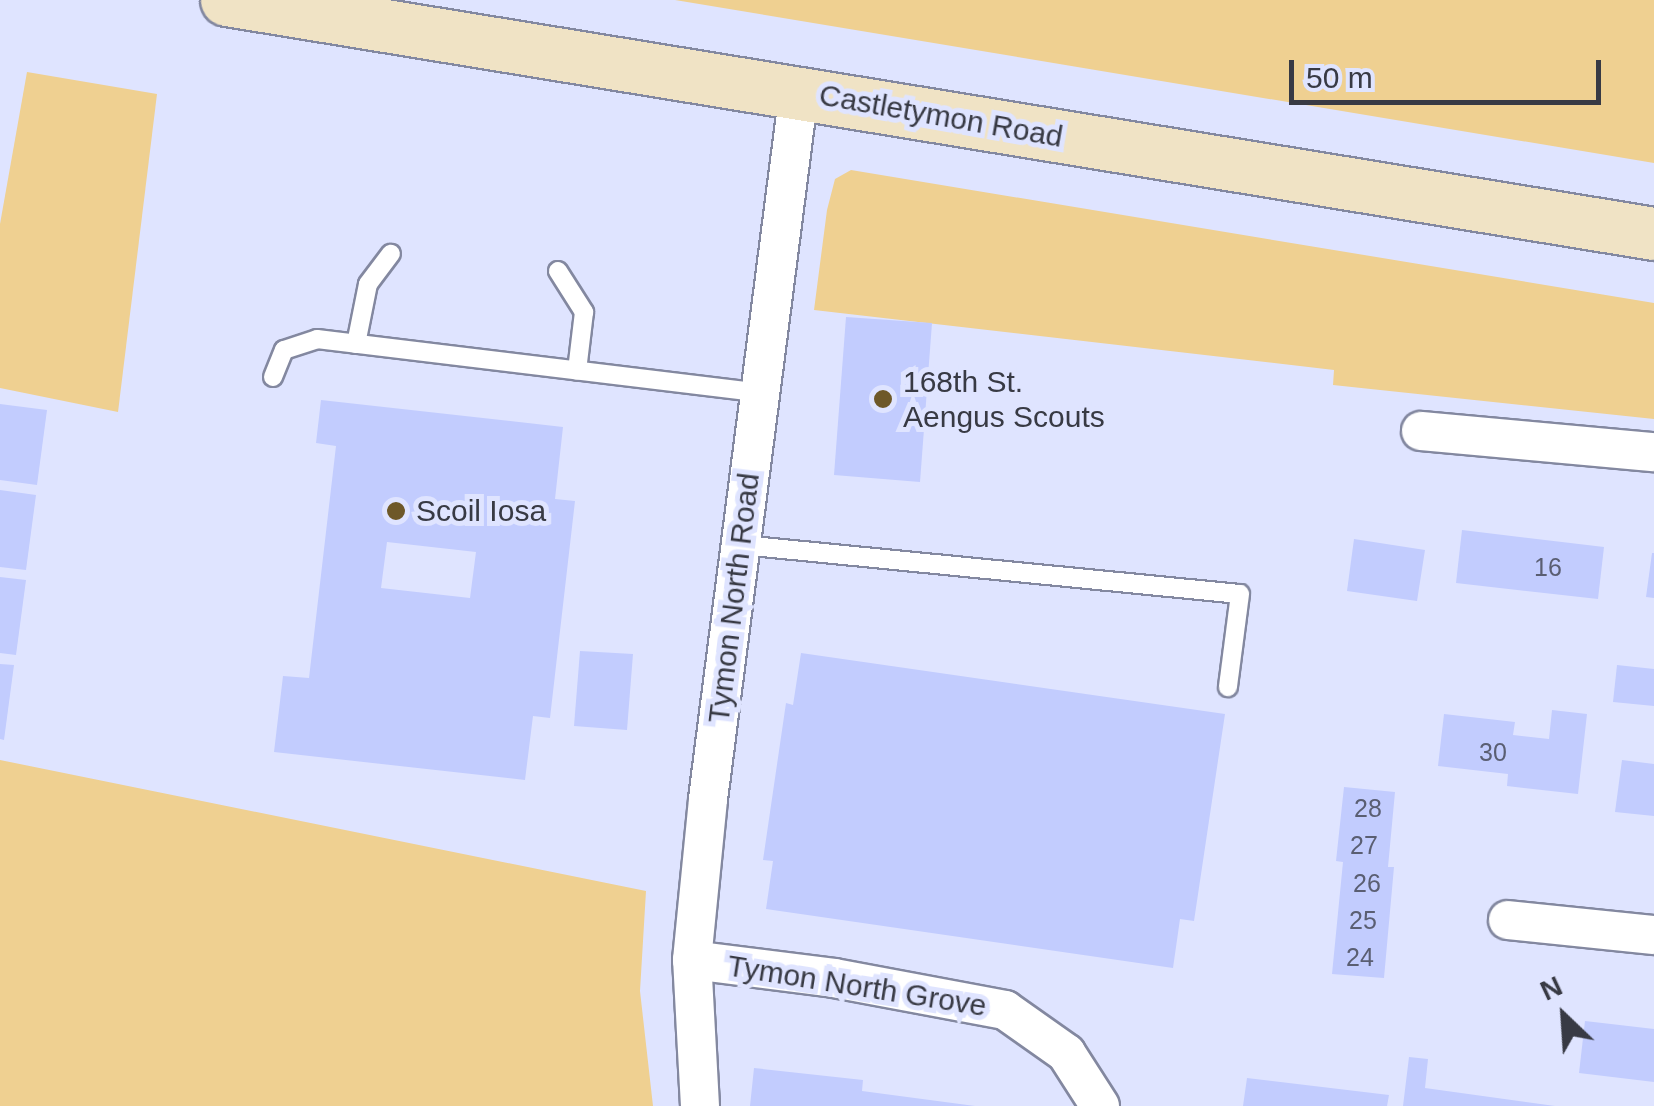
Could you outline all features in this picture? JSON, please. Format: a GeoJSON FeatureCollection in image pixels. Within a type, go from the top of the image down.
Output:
{"type":"FeatureCollection","features":[{"type":"Feature","properties":{"kind":"street","name":"Castletymon Road"},"geometry":{"type":"LineString","coordinates":[[226,0],[1654,234]]}},
{"type":"Feature","properties":{"kind":"street","name":"Tymon North Road"},"geometry":{"type":"LineString","coordinates":[[700,1106],[692,960],[799,92]]}},
{"type":"Feature","properties":{"kind":"street"},"geometry":{"type":"LineString","coordinates":[[1420,431],[1654,452]]}},
{"type":"Feature","properties":{"kind":"street"},"geometry":{"type":"LineString","coordinates":[[1508,920],[1654,935]]}},
{"type":"Feature","properties":{"kind":"street","name":"Tymon North Grove"},"geometry":{"type":"LineString","coordinates":[[692,960],[834,978],[1005,1010],[1066,1054],[1100,1106]]}},
{"type":"Feature","properties":{"kind":"lane"},"geometry":{"type":"LineString","coordinates":[[356,344],[368,284],[391,254]]}},
{"type":"Feature","properties":{"kind":"lane"},"geometry":{"type":"LineString","coordinates":[[558,271],[584,312],[577,371]]}},
{"type":"Feature","properties":{"kind":"lane"},"geometry":{"type":"LineString","coordinates":[[273,377],[284,350],[316,339],[760,393]]}},
{"type":"Feature","properties":{"kind":"lane"},"geometry":{"type":"LineString","coordinates":[[742,545],[1240,594],[1228,687]]}},
{"type":"Feature","properties":{"kind":"shaded area"},"geometry":{"type":"Polygon","coordinates":[[[675,0],[1654,0],[1654,163],[675,0]]]}},
{"type":"Feature","properties":{"kind":"shaded area"},"geometry":{"type":"Polygon","coordinates":[[[27,72],[157,94],[118,412],[0,388],[0,224],[27,72]]]}},
{"type":"Feature","properties":{"kind":"shaded area"},"geometry":{"type":"Polygon","coordinates":[[[851,170],[1654,303],[1654,419],[1333,385],[1334,370],[814,310],[835,179],[851,170]]]}},
{"type":"Feature","properties":{"kind":"shaded area"},"geometry":{"type":"Polygon","coordinates":[[[0,760],[646,891],[640,991],[653,1106],[0,1106],[0,760]]]}},
{"type":"Feature","properties":{"kind":"building","name":"168th St. Aengus Scouts"},"geometry":{"type":"Polygon","coordinates":[[[846,317],[932,323],[920,482],[834,475],[846,317]]]}},
{"type":"Feature","properties":{"kind":"building"},"geometry":{"type":"Polygon","coordinates":[[[321,400],[563,427],[555,499],[575,501],[550,718],[533,716],[525,780],[274,752],[283,676],[309,678],[336,446],[316,443],[321,400]],[[387,542],[381,588],[470,598],[476,552],[387,542]]]}},
{"type":"Feature","properties":{"kind":"building"},"geometry":{"type":"Polygon","coordinates":[[[0,404],[47,410],[37,485],[0,480],[0,404]]]}},
{"type":"Feature","properties":{"kind":"building"},"geometry":{"type":"Polygon","coordinates":[[[0,490],[36,495],[26,570],[0,567],[0,490]]]}},
{"type":"Feature","properties":{"kind":"building"},"geometry":{"type":"Polygon","coordinates":[[[1462,530],[1604,547],[1598,599],[1456,583],[1462,530]]]}},
{"type":"Feature","properties":{"kind":"building"},"geometry":{"type":"Polygon","coordinates":[[[1354,539],[1425,550],[1417,601],[1347,591],[1354,539]]]}},
{"type":"Feature","properties":{"kind":"building"},"geometry":{"type":"Polygon","coordinates":[[[1654,553],[1654,598],[1646,597],[1654,553]]]}},
{"type":"Feature","properties":{"kind":"building"},"geometry":{"type":"Polygon","coordinates":[[[0,577],[26,580],[16,655],[0,653],[0,577]]]}},
{"type":"Feature","properties":{"kind":"building"},"geometry":{"type":"Polygon","coordinates":[[[580,651],[633,654],[627,730],[574,726],[580,651]]]}},
{"type":"Feature","properties":{"kind":"building"},"geometry":{"type":"Polygon","coordinates":[[[801,653],[1225,714],[1194,921],[1180,919],[1173,968],[766,909],[773,861],[763,860],[786,703],[793,705],[801,653]]]}},
{"type":"Feature","properties":{"kind":"building"},"geometry":{"type":"Polygon","coordinates":[[[0,664],[14,665],[4,740],[0,739],[0,664]]]}},
{"type":"Feature","properties":{"kind":"building"},"geometry":{"type":"Polygon","coordinates":[[[1617,665],[1654,669],[1654,706],[1613,702],[1617,665]]]}},
{"type":"Feature","properties":{"kind":"building"},"geometry":{"type":"Polygon","coordinates":[[[1552,710],[1587,714],[1578,794],[1507,786],[1508,774],[1438,766],[1444,714],[1515,722],[1513,735],[1549,739],[1552,710]]]}},
{"type":"Feature","properties":{"kind":"building"},"geometry":{"type":"Polygon","coordinates":[[[1622,760],[1654,764],[1654,816],[1615,812],[1622,760]]]}},
{"type":"Feature","properties":{"kind":"building"},"geometry":{"type":"Polygon","coordinates":[[[1344,787],[1395,792],[1388,867],[1394,867],[1384,978],[1332,974],[1343,862],[1336,861],[1344,787]]]}},
{"type":"Feature","properties":{"kind":"building"},"geometry":{"type":"Polygon","coordinates":[[[1585,1021],[1654,1029],[1654,1082],[1579,1073],[1585,1021]]]}},
{"type":"Feature","properties":{"kind":"building"},"geometry":{"type":"Polygon","coordinates":[[[1409,1057],[1428,1059],[1425,1088],[1555,1106],[1403,1106],[1409,1057]]]}},
{"type":"Feature","properties":{"kind":"building"},"geometry":{"type":"Polygon","coordinates":[[[754,1068],[863,1080],[862,1091],[975,1106],[750,1106],[754,1068]]]}},
{"type":"Feature","properties":{"kind":"building"},"geometry":{"type":"Polygon","coordinates":[[[1247,1078],[1389,1095],[1387,1106],[1243,1106],[1247,1078]]]}},
{"type":"Feature","properties":{"kind":"place","name":"168th St. Aengus Scouts"},"geometry":{"type":"Point","coordinates":[883,399]}},
{"type":"Feature","properties":{"kind":"place","name":"Scoil Iosa"},"geometry":{"type":"Point","coordinates":[396,511]}}]}
